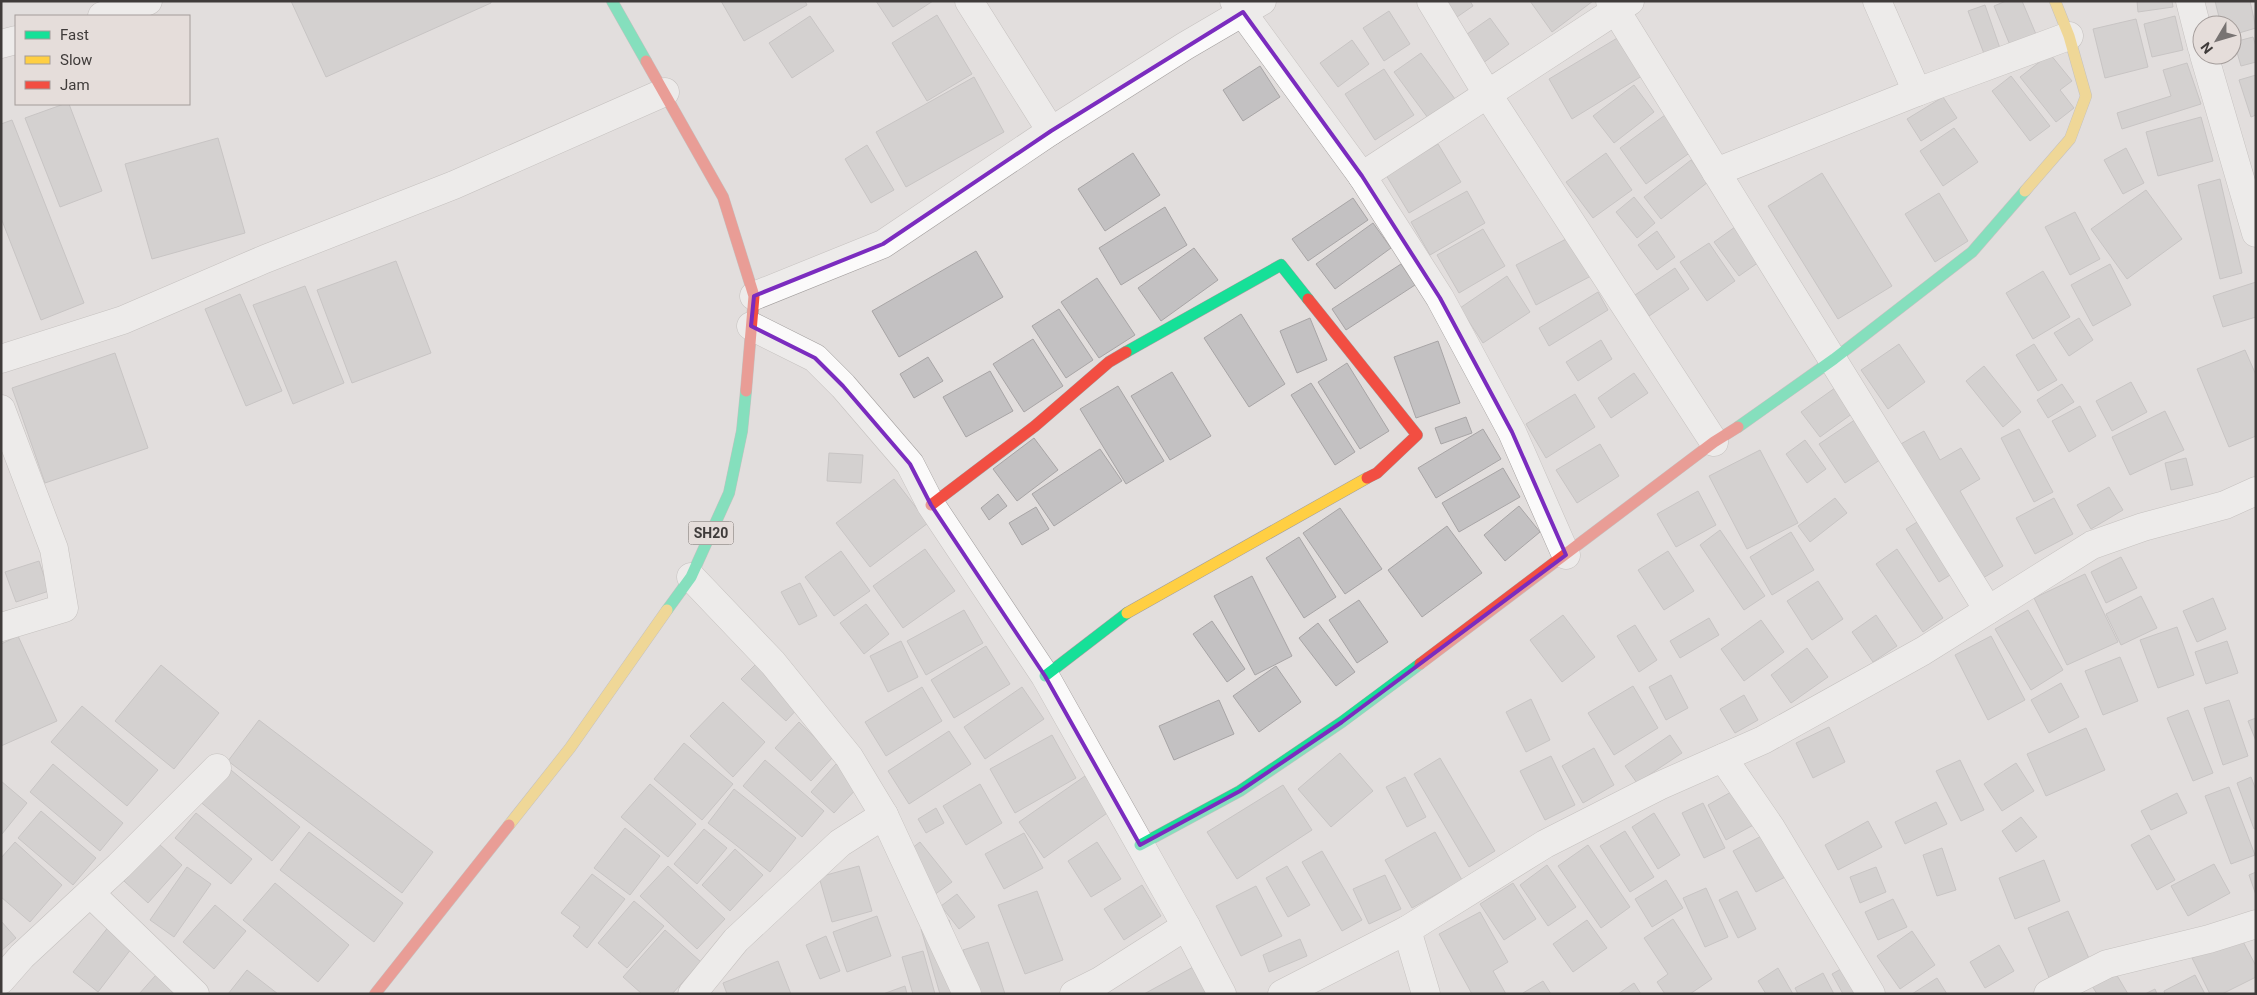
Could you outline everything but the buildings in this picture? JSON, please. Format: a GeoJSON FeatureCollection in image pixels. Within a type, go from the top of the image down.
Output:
{"type":"FeatureCollection","features":[{"type":"Feature","properties":{"kind":"street"},"geometry":{"type":"LineString","coordinates":[[105,15],[148,1]]}},
{"type":"Feature","properties":{"kind":"street","name":"SH20"},"geometry":{"type":"LineString","coordinates":[[375,994],[570,748],[691,577],[729,492],[742,431],[754,296],[722,197],[665,92],[612,1]]}},
{"type":"Feature","properties":{"kind":"street"},"geometry":{"type":"LineString","coordinates":[[969,1],[1051,131]]}},
{"type":"Feature","properties":{"kind":"street"},"geometry":{"type":"LineString","coordinates":[[1431,1],[1488,95],[1714,442]]}},
{"type":"Feature","properties":{"kind":"street"},"geometry":{"type":"LineString","coordinates":[[1877,1],[1917,92]]}},
{"type":"Feature","properties":{"kind":"street"},"geometry":{"type":"LineString","coordinates":[[1140,845],[1248,786],[1342,722],[1714,442],[1766,408],[1834,359],[1972,252],[2070,139],[2086,96],[2069,36],[2055,1]]}},
{"type":"Feature","properties":{"kind":"street"},"geometry":{"type":"LineString","coordinates":[[2190,1],[2194,15]]}},
{"type":"Feature","properties":{"kind":"street"},"geometry":{"type":"LineString","coordinates":[[1362,176],[1488,95],[1619,4],[1716,172],[1834,359],[1988,610]]}},
{"type":"Feature","properties":{"kind":"street"},"geometry":{"type":"LineString","coordinates":[[754,296],[883,244],[1051,131],[1246,5],[1362,176],[1440,298],[1503,415],[1566,555]]}},
{"type":"Feature","properties":{"kind":"street"},"geometry":{"type":"LineString","coordinates":[[1716,172],[1917,92],[2069,36]]}},
{"type":"Feature","properties":{"kind":"street"},"geometry":{"type":"LineString","coordinates":[[1,44],[15,40]]}},
{"type":"Feature","properties":{"kind":"street"},"geometry":{"type":"LineString","coordinates":[[2207,65],[2256,233]]}},
{"type":"Feature","properties":{"kind":"street"},"geometry":{"type":"LineString","coordinates":[[1,359],[123,320],[265,259],[454,185],[665,92]]}},
{"type":"Feature","properties":{"kind":"street"},"geometry":{"type":"LineString","coordinates":[[931,505],[1035,426],[1109,362],[1281,264],[1417,435],[1377,473],[1134,608],[1045,676]]}},
{"type":"Feature","properties":{"kind":"street"},"geometry":{"type":"LineString","coordinates":[[751,326],[815,358],[843,386],[910,464],[931,505],[1045,676],[1186,926],[1222,994]]}},
{"type":"Feature","properties":{"kind":"street"},"geometry":{"type":"LineString","coordinates":[[1,409],[54,549],[64,608],[1,627]]}},
{"type":"Feature","properties":{"kind":"street"},"geometry":{"type":"LineString","coordinates":[[1282,994],[1407,930],[1545,844],[1659,786],[1763,740],[1923,651],[2092,545],[2144,527],[2226,505],[2256,491]]}},
{"type":"Feature","properties":{"kind":"street"},"geometry":{"type":"LineString","coordinates":[[691,577],[773,663],[849,757],[884,815],[967,994]]}},
{"type":"Feature","properties":{"kind":"street"},"geometry":{"type":"LineString","coordinates":[[1723,758],[1771,828],[1872,994]]}},
{"type":"Feature","properties":{"kind":"street"},"geometry":{"type":"LineString","coordinates":[[1,980],[22,956],[90,893],[217,768]]}},
{"type":"Feature","properties":{"kind":"street"},"geometry":{"type":"LineString","coordinates":[[692,994],[736,940],[826,856],[840,843],[884,815]]}},
{"type":"Feature","properties":{"kind":"street"},"geometry":{"type":"LineString","coordinates":[[90,893],[195,994]]}},
{"type":"Feature","properties":{"kind":"street"},"geometry":{"type":"LineString","coordinates":[[2048,994],[2107,964],[2209,939],[2256,924]]}},
{"type":"Feature","properties":{"kind":"street"},"geometry":{"type":"LineString","coordinates":[[1074,994],[1100,981],[1186,926]]}},
{"type":"Feature","properties":{"kind":"street"},"geometry":{"type":"LineString","coordinates":[[1407,930],[1426,994]]}},
{"type":"Feature","properties":{"kind":"highlighted area"},"geometry":{"type":"Polygon","coordinates":[[[1243,12],[1362,176],[1440,298],[1512,432],[1566,555],[1342,722],[1240,791],[1140,845],[1045,676],[931,505],[910,464],[843,386],[815,358],[751,326],[754,296],[883,244],[1051,131],[1243,12]]]}},
{"type":"Feature","properties":{"kind":"traffic: fast"},"geometry":{"type":"LineString","coordinates":[[612,1],[646,61]]}},
{"type":"Feature","properties":{"kind":"traffic: fast"},"geometry":{"type":"LineString","coordinates":[[1738,427],[1834,359],[1972,252],[2025,191]]}},
{"type":"Feature","properties":{"kind":"traffic: fast"},"geometry":{"type":"LineString","coordinates":[[1126,352],[1281,265],[1308,299]]}},
{"type":"Feature","properties":{"kind":"traffic: fast"},"geometry":{"type":"LineString","coordinates":[[667,610],[691,577],[729,493],[742,431],[746,391]]}},
{"type":"Feature","properties":{"kind":"traffic: fast"},"geometry":{"type":"LineString","coordinates":[[1045,676],[1127,613]]}},
{"type":"Feature","properties":{"kind":"traffic: fast"},"geometry":{"type":"LineString","coordinates":[[1140,845],[1240,791],[1342,722],[1420,664]]}},
{"type":"Feature","properties":{"kind":"traffic: slow"},"geometry":{"type":"LineString","coordinates":[[2025,191],[2070,139],[2086,96],[2069,36],[2055,1]]}},
{"type":"Feature","properties":{"kind":"traffic: slow"},"geometry":{"type":"LineString","coordinates":[[1127,613],[1367,478]]}},
{"type":"Feature","properties":{"kind":"traffic: slow"},"geometry":{"type":"LineString","coordinates":[[509,825],[570,748],[667,610]]}},
{"type":"Feature","properties":{"kind":"traffic: jam"},"geometry":{"type":"LineString","coordinates":[[646,61],[723,197],[754,296],[746,391]]}},
{"type":"Feature","properties":{"kind":"traffic: jam"},"geometry":{"type":"LineString","coordinates":[[1308,299],[1417,435],[1377,473],[1367,478]]}},
{"type":"Feature","properties":{"kind":"traffic: jam"},"geometry":{"type":"LineString","coordinates":[[931,505],[1035,426],[1109,362],[1126,352]]}},
{"type":"Feature","properties":{"kind":"traffic: jam"},"geometry":{"type":"LineString","coordinates":[[1420,664],[1714,442],[1738,427]]}},
{"type":"Feature","properties":{"kind":"traffic: jam"},"geometry":{"type":"LineString","coordinates":[[375,994],[509,825]]}}]}
